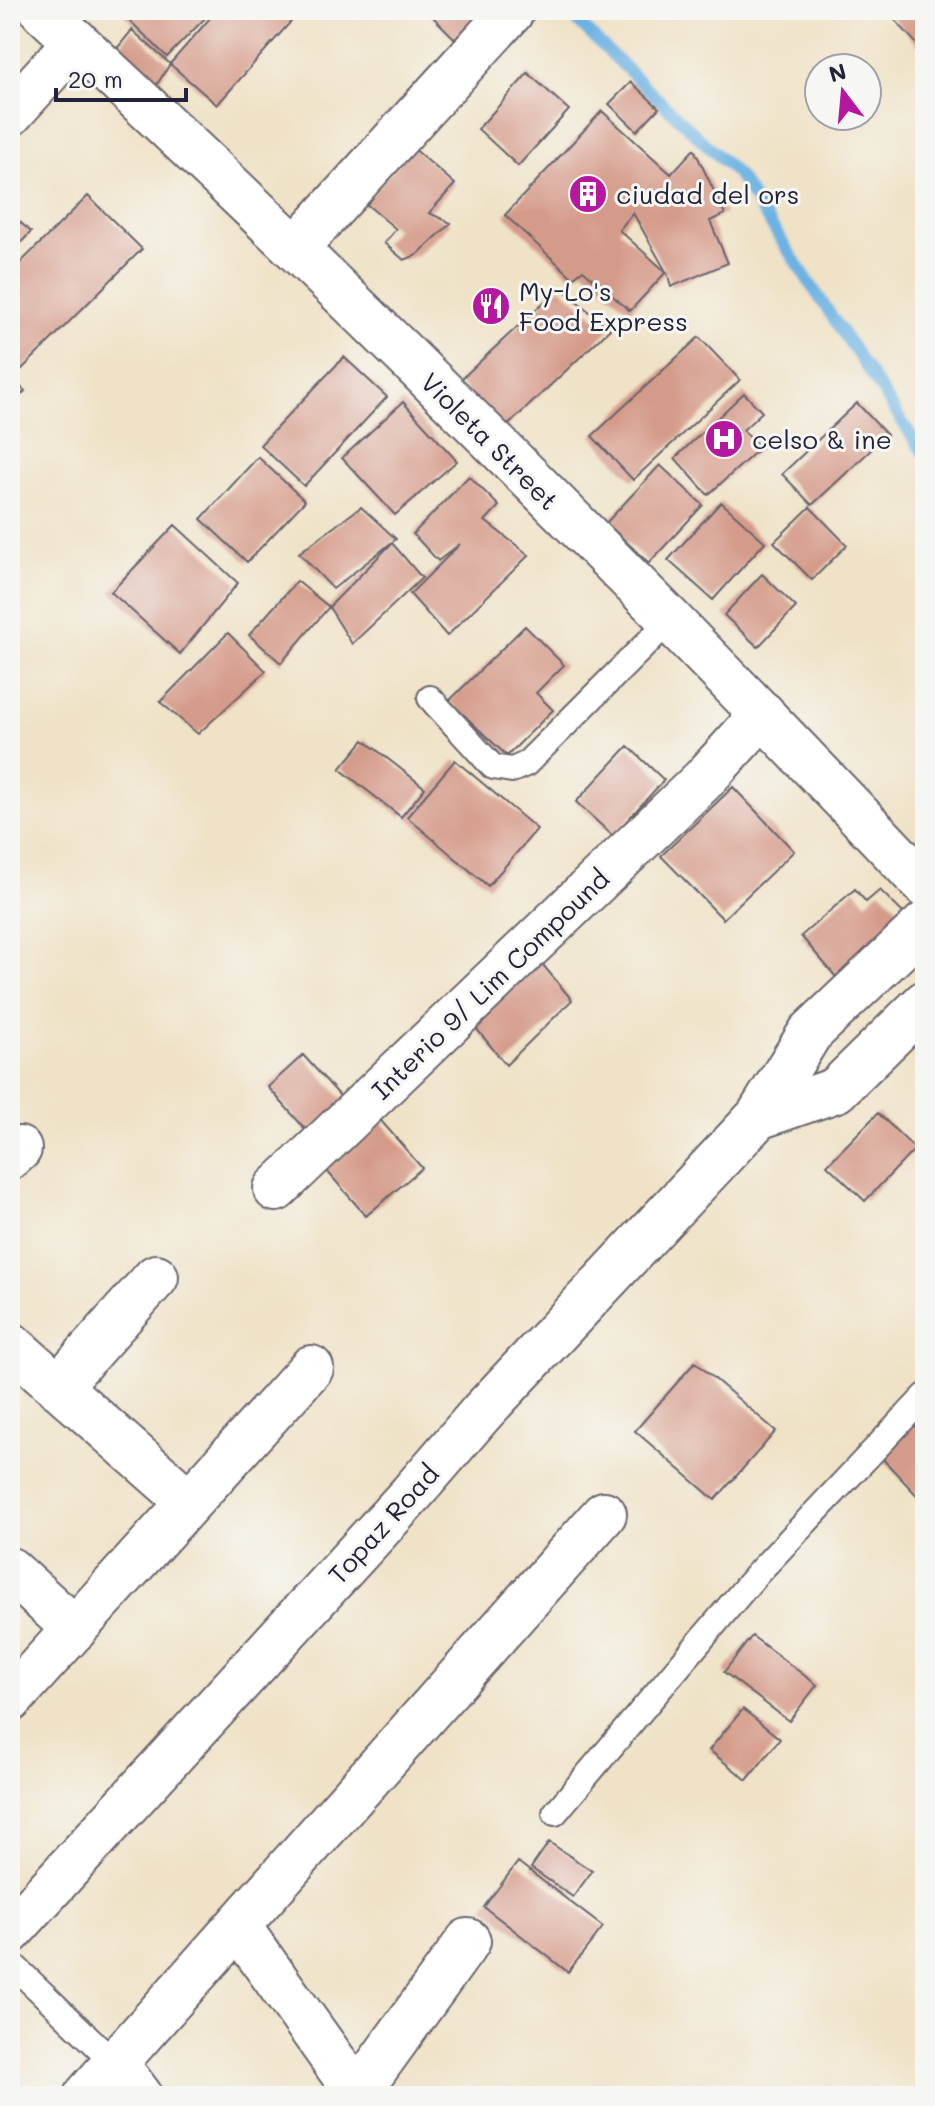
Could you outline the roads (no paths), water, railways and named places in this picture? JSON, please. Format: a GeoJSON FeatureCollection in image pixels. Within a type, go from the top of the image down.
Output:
{"type":"FeatureCollection","features":[{"type":"Feature","properties":{"kind":"street","name":"Violeta Street"},"geometry":{"type":"LineString","coordinates":[[42,10],[296,248],[763,714],[925,885]]}},
{"type":"Feature","properties":{"kind":"street"},"geometry":{"type":"LineString","coordinates":[[296,248],[511,12]]}},
{"type":"Feature","properties":{"kind":"street"},"geometry":{"type":"LineString","coordinates":[[10,114],[76,41]]}},
{"type":"Feature","properties":{"kind":"street","name":"Interio 9/ Lim Compound"},"geometry":{"type":"LineString","coordinates":[[276,1189],[704,779],[763,714]]}},
{"type":"Feature","properties":{"kind":"street","name":"Topaz Road"},"geometry":{"type":"LineString","coordinates":[[10,1932],[412,1493],[482,1412],[758,1117],[810,1033],[925,924]]}},
{"type":"Feature","properties":{"kind":"street","name":"Topaz Road"},"geometry":{"type":"LineString","coordinates":[[758,1117],[836,1090],[925,1003]]}},
{"type":"Feature","properties":{"kind":"street"},"geometry":{"type":"LineString","coordinates":[[58,1387],[156,1277]]}},
{"type":"Feature","properties":{"kind":"street"},"geometry":{"type":"LineString","coordinates":[[10,1344],[189,1502]]}},
{"type":"Feature","properties":{"kind":"street"},"geometry":{"type":"LineString","coordinates":[[10,1700],[311,1368]]}},
{"type":"Feature","properties":{"kind":"street"},"geometry":{"type":"LineString","coordinates":[[86,2096],[128,2080],[238,1926],[604,1514]]}},
{"type":"Feature","properties":{"kind":"street"},"geometry":{"type":"LineString","coordinates":[[10,1570],[75,1629]]}},
{"type":"Feature","properties":{"kind":"street"},"geometry":{"type":"LineString","coordinates":[[238,1926],[358,2095],[468,1941]]}},
{"type":"Feature","properties":{"kind":"lane"},"geometry":{"type":"LineString","coordinates":[[430,698],[493,767],[512,770],[526,764],[670,620]]}},
{"type":"Feature","properties":{"kind":"lane"},"geometry":{"type":"LineString","coordinates":[[555,1813],[756,1575],[925,1396]]}},
{"type":"Feature","properties":{"kind":"lane"},"geometry":{"type":"LineString","coordinates":[[10,1962],[128,2080]]}},
{"type":"Feature","properties":{"kind":"waterway"},"geometry":{"type":"LineString","coordinates":[[565,10],[737,174],[925,456]]}},
{"type":"Feature","properties":{"kind":"place","name":"ciudad del ors"},"geometry":{"type":"Point","coordinates":[588,194]}},
{"type":"Feature","properties":{"kind":"place","name":"My-Lo's Food Express"},"geometry":{"type":"Point","coordinates":[491,306]}},
{"type":"Feature","properties":{"kind":"place","name":"celso & ine"},"geometry":{"type":"Point","coordinates":[724,439]}}]}
